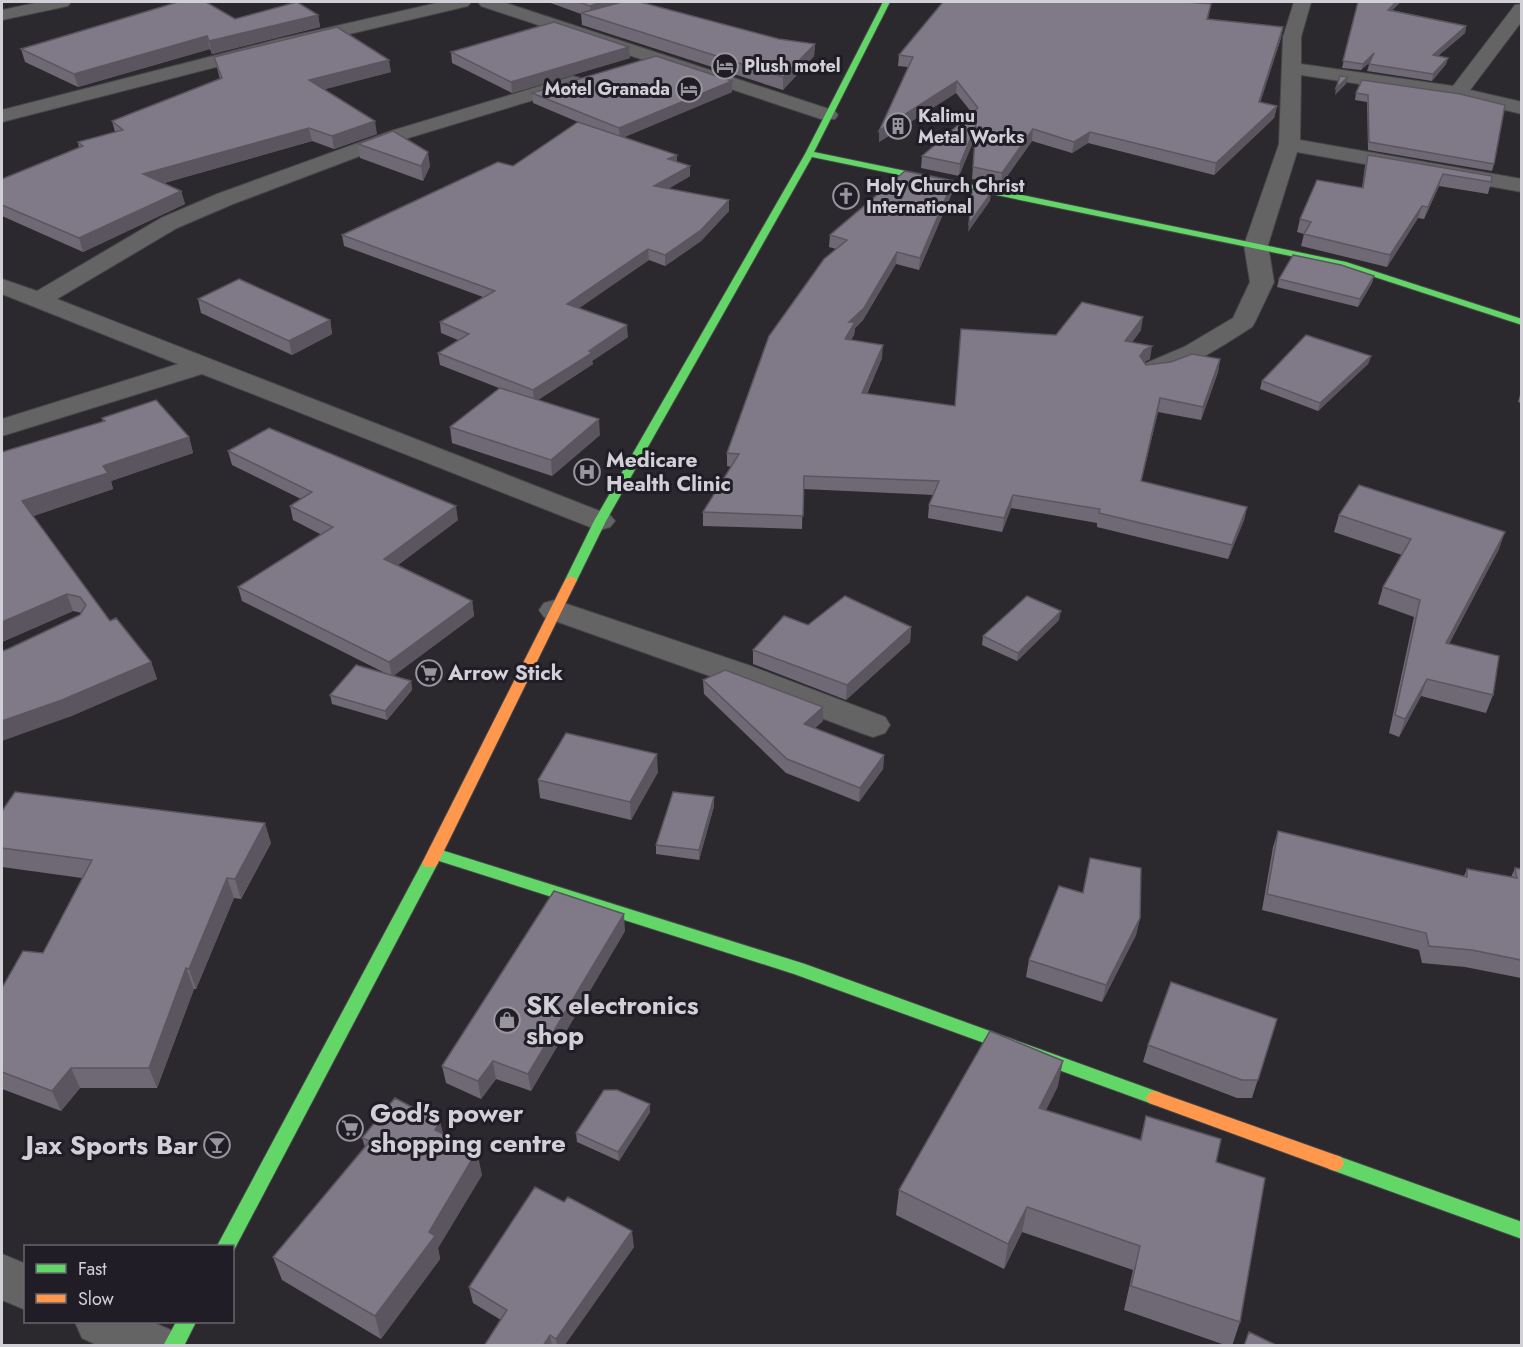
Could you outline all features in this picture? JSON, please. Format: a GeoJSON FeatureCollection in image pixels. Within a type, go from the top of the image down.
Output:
{"type":"FeatureCollection","features":[{"type":"Feature","properties":{"kind":"street"},"geometry":{"type":"LineString","coordinates":[[2,15],[62,2]]}},
{"type":"Feature","properties":{"kind":"street"},"geometry":{"type":"LineString","coordinates":[[2,116],[279,45],[462,2]]}},
{"type":"Feature","properties":{"kind":"street"},"geometry":{"type":"LineString","coordinates":[[487,2],[828,115]]}},
{"type":"Feature","properties":{"kind":"street"},"geometry":{"type":"LineString","coordinates":[[227,1245],[435,854],[600,521],[810,154],[886,2]]}},
{"type":"Feature","properties":{"kind":"street"},"geometry":{"type":"LineString","coordinates":[[1153,370],[1193,352],[1243,322],[1262,282],[1256,245],[1289,144],[1292,37],[1302,2]]}},
{"type":"Feature","properties":{"kind":"street"},"geometry":{"type":"LineString","coordinates":[[1458,93],[1521,9]]}},
{"type":"Feature","properties":{"kind":"street"},"geometry":{"type":"LineString","coordinates":[[622,68],[656,58]]}},
{"type":"Feature","properties":{"kind":"street"},"geometry":{"type":"LineString","coordinates":[[1291,68],[1458,93],[1521,108]]}},
{"type":"Feature","properties":{"kind":"street"},"geometry":{"type":"LineString","coordinates":[[37,301],[169,223],[225,199],[398,135],[589,77]]}},
{"type":"Feature","properties":{"kind":"street"},"geometry":{"type":"LineString","coordinates":[[1289,144],[1521,186]]}},
{"type":"Feature","properties":{"kind":"street"},"geometry":{"type":"LineString","coordinates":[[810,154],[1346,265],[1521,322]]}},
{"type":"Feature","properties":{"kind":"street"},"geometry":{"type":"LineString","coordinates":[[2,286],[600,521]]}},
{"type":"Feature","properties":{"kind":"street"},"geometry":{"type":"LineString","coordinates":[[2,428],[202,365]]}},
{"type":"Feature","properties":{"kind":"street"},"geometry":{"type":"LineString","coordinates":[[555,610],[736,673],[873,725]]}},
{"type":"Feature","properties":{"kind":"street"},"geometry":{"type":"LineString","coordinates":[[435,854],[799,969],[1521,1231]]}},
{"type":"Feature","properties":{"kind":"street"},"geometry":{"type":"LineString","coordinates":[[2,1276],[24,1287]]}},
{"type":"Feature","properties":{"kind":"street"},"geometry":{"type":"LineString","coordinates":[[101,1323],[154,1346]]}},
{"type":"Feature","properties":{"kind":"street"},"geometry":{"type":"LineString","coordinates":[[173,1346],[185,1323]]}},
{"type":"Feature","properties":{"kind":"building"},"geometry":{"type":"Polygon","coordinates":[[[178,2],[206,2],[235,19],[297,2],[318,15],[209,41],[207,36],[74,74],[21,49],[178,2]]]}},
{"type":"Feature","properties":{"kind":"building"},"geometry":{"type":"Polygon","coordinates":[[[578,2],[601,2],[590,6],[578,2]]]}},
{"type":"Feature","properties":{"kind":"building"},"geometry":{"type":"Polygon","coordinates":[[[622,2],[640,2],[779,39],[815,44],[783,77],[581,13],[622,2]]]}},
{"type":"Feature","properties":{"kind":"building"},"geometry":{"type":"Polygon","coordinates":[[[943,2],[1186,2],[1211,4],[1207,19],[1283,27],[1259,102],[1277,106],[1216,163],[1090,132],[1074,142],[1033,129],[1002,173],[973,167],[976,125],[960,164],[922,156],[978,108],[957,81],[879,131],[913,57],[899,55],[943,2]]]}},
{"type":"Feature","properties":{"kind":"building"},"geometry":{"type":"Polygon","coordinates":[[[1358,2],[1396,2],[1388,10],[1466,26],[1433,55],[1448,58],[1433,74],[1369,64],[1374,53],[1363,64],[1343,61],[1358,2]]]}},
{"type":"Feature","properties":{"kind":"building"},"geometry":{"type":"Polygon","coordinates":[[[554,22],[629,47],[511,82],[451,52],[554,22]]]}},
{"type":"Feature","properties":{"kind":"building"},"geometry":{"type":"Polygon","coordinates":[[[337,27],[389,60],[309,80],[375,121],[332,136],[309,128],[143,174],[181,191],[79,238],[2,205],[2,179],[83,146],[78,142],[123,130],[112,121],[222,78],[214,57],[337,27]]]}},
{"type":"Feature","properties":{"kind":"building"},"geometry":{"type":"Polygon","coordinates":[[[656,56],[732,81],[619,128],[532,93],[656,56]]]}},
{"type":"Feature","properties":{"kind":"building"},"geometry":{"type":"Polygon","coordinates":[[[1340,76],[1348,77],[1336,88],[1340,76]]]}},
{"type":"Feature","properties":{"kind":"building"},"geometry":{"type":"Polygon","coordinates":[[[1362,80],[1460,94],[1505,105],[1494,164],[1369,142],[1368,95],[1356,93],[1362,80]]]}},
{"type":"Feature","properties":{"kind":"building"},"geometry":{"type":"Polygon","coordinates":[[[578,122],[677,155],[668,159],[690,166],[654,186],[729,200],[701,230],[665,255],[648,249],[567,304],[627,325],[589,351],[592,353],[533,390],[438,353],[469,334],[440,322],[495,291],[342,235],[498,162],[513,166],[578,122]]]}},
{"type":"Feature","properties":{"kind":"building"},"geometry":{"type":"Polygon","coordinates":[[[393,131],[428,152],[421,166],[358,144],[393,131]]]}},
{"type":"Feature","properties":{"kind":"building"},"geometry":{"type":"Polygon","coordinates":[[[1368,155],[1492,176],[1491,182],[1443,174],[1428,207],[1422,206],[1390,255],[1304,234],[1311,222],[1300,219],[1317,180],[1363,188],[1368,155]]]}},
{"type":"Feature","properties":{"kind":"building"},"geometry":{"type":"Polygon","coordinates":[[[905,171],[953,181],[920,258],[897,252],[864,308],[849,322],[855,322],[845,339],[883,345],[862,393],[955,406],[961,329],[1056,335],[1082,302],[1143,317],[1125,341],[1152,346],[1144,350],[1140,356],[1146,365],[1171,362],[1192,354],[1220,359],[1203,407],[1160,398],[1141,481],[1247,507],[1232,545],[1099,513],[1100,509],[1013,495],[1004,518],[929,505],[939,481],[804,476],[803,516],[703,512],[739,454],[727,453],[769,336],[824,259],[847,240],[830,235],[905,171]]]}},
{"type":"Feature","properties":{"kind":"building"},"geometry":{"type":"Polygon","coordinates":[[[972,189],[991,193],[969,224],[972,189]]]}},
{"type":"Feature","properties":{"kind":"building"},"geometry":{"type":"Polygon","coordinates":[[[1293,255],[1341,265],[1374,276],[1360,299],[1279,279],[1293,255]]]}},
{"type":"Feature","properties":{"kind":"building"},"geometry":{"type":"Polygon","coordinates":[[[239,279],[330,320],[289,341],[198,299],[239,279]]]}},
{"type":"Feature","properties":{"kind":"building"},"geometry":{"type":"Polygon","coordinates":[[[1306,335],[1371,356],[1320,403],[1262,381],[1306,335]]]}},
{"type":"Feature","properties":{"kind":"building"},"geometry":{"type":"Polygon","coordinates":[[[500,388],[599,419],[551,460],[450,427],[500,388]]]}},
{"type":"Feature","properties":{"kind":"building"},"geometry":{"type":"Polygon","coordinates":[[[156,400],[189,437],[103,466],[108,473],[22,501],[110,621],[116,618],[151,662],[62,700],[2,721],[2,651],[80,615],[86,605],[80,597],[67,594],[2,622],[2,452],[105,421],[102,418],[156,400]]]}},
{"type":"Feature","properties":{"kind":"building"},"geometry":{"type":"Polygon","coordinates":[[[269,428],[456,506],[384,559],[472,601],[389,662],[238,587],[333,527],[290,506],[312,492],[228,451],[269,428]]]}},
{"type":"Feature","properties":{"kind":"building"},"geometry":{"type":"Polygon","coordinates":[[[1359,485],[1505,532],[1446,643],[1499,656],[1493,695],[1427,679],[1405,719],[1395,715],[1420,600],[1383,587],[1411,539],[1339,515],[1359,485]]]}},
{"type":"Feature","properties":{"kind":"building"},"geometry":{"type":"Polygon","coordinates":[[[845,596],[911,627],[847,685],[753,650],[784,616],[808,625],[845,596]]]}},
{"type":"Feature","properties":{"kind":"building"},"geometry":{"type":"Polygon","coordinates":[[[1027,596],[1061,611],[1018,653],[983,636],[1027,596]]]}},
{"type":"Feature","properties":{"kind":"building"},"geometry":{"type":"Polygon","coordinates":[[[356,665],[411,681],[385,711],[330,695],[356,665]]]}},
{"type":"Feature","properties":{"kind":"building"},"geometry":{"type":"Polygon","coordinates":[[[725,670],[823,707],[804,724],[884,755],[860,788],[787,759],[703,680],[725,670]]]}},
{"type":"Feature","properties":{"kind":"building"},"geometry":{"type":"Polygon","coordinates":[[[566,733],[657,754],[630,802],[538,780],[566,733]]]}},
{"type":"Feature","properties":{"kind":"building"},"geometry":{"type":"Polygon","coordinates":[[[15,792],[265,823],[235,879],[227,878],[189,969],[186,968],[149,1068],[71,1068],[52,1091],[2,1072],[2,988],[23,951],[43,953],[92,860],[2,848],[2,811],[15,792]]]}},
{"type":"Feature","properties":{"kind":"building"},"geometry":{"type":"Polygon","coordinates":[[[673,792],[714,797],[699,850],[656,845],[673,792]]]}},
{"type":"Feature","properties":{"kind":"building"},"geometry":{"type":"Polygon","coordinates":[[[1278,831],[1467,877],[1467,869],[1517,878],[1515,868],[1521,869],[1521,960],[1472,950],[1429,946],[1426,933],[1267,894],[1278,831]]]}},
{"type":"Feature","properties":{"kind":"building"},"geometry":{"type":"Polygon","coordinates":[[[1090,858],[1141,868],[1140,918],[1106,985],[1029,960],[1059,886],[1083,893],[1090,858]]]}},
{"type":"Feature","properties":{"kind":"building"},"geometry":{"type":"Polygon","coordinates":[[[554,891],[624,914],[528,1074],[493,1061],[478,1081],[442,1066],[554,891]]]}},
{"type":"Feature","properties":{"kind":"building"},"geometry":{"type":"Polygon","coordinates":[[[1171,982],[1277,1019],[1258,1080],[1242,1080],[1148,1045],[1171,982]]]}},
{"type":"Feature","properties":{"kind":"building"},"geometry":{"type":"Polygon","coordinates":[[[990,1031],[1063,1061],[1039,1108],[1141,1140],[1146,1116],[1221,1139],[1216,1162],[1265,1178],[1240,1322],[1131,1286],[1140,1246],[1027,1207],[1008,1244],[899,1190],[990,1031]]]}},
{"type":"Feature","properties":{"kind":"building"},"geometry":{"type":"Polygon","coordinates":[[[604,1090],[617,1090],[650,1104],[618,1152],[576,1133],[604,1090]]]}},
{"type":"Feature","properties":{"kind":"building"},"geometry":{"type":"Polygon","coordinates":[[[395,1098],[440,1122],[435,1130],[477,1151],[429,1232],[435,1236],[375,1316],[273,1257],[370,1141],[362,1138],[395,1098]]]}},
{"type":"Feature","properties":{"kind":"building"},"geometry":{"type":"Polygon","coordinates":[[[535,1187],[564,1202],[568,1197],[632,1231],[556,1339],[550,1335],[543,1346],[484,1346],[507,1310],[469,1287],[535,1187]]]}},
{"type":"Feature","properties":{"kind":"building"},"geometry":{"type":"Polygon","coordinates":[[[1249,1332],[1278,1346],[1244,1346],[1249,1332]]]}},
{"type":"Feature","properties":{"kind":"traffic: fast"},"geometry":{"type":"LineString","coordinates":[[571,580],[600,521],[809,154],[886,2]]}},
{"type":"Feature","properties":{"kind":"traffic: fast"},"geometry":{"type":"LineString","coordinates":[[809,154],[1346,265],[1522,322]]}},
{"type":"Feature","properties":{"kind":"traffic: fast"},"geometry":{"type":"LineString","coordinates":[[435,854],[799,969],[1155,1098]]}},
{"type":"Feature","properties":{"kind":"traffic: fast"},"geometry":{"type":"LineString","coordinates":[[227,1245],[430,863]]}},
{"type":"Feature","properties":{"kind":"traffic: fast"},"geometry":{"type":"LineString","coordinates":[[1335,1163],[1522,1231]]}},
{"type":"Feature","properties":{"kind":"traffic: fast"},"geometry":{"type":"LineString","coordinates":[[173,1346],[185,1323]]}},
{"type":"Feature","properties":{"kind":"traffic: slow"},"geometry":{"type":"LineString","coordinates":[[430,863],[571,580]]}},
{"type":"Feature","properties":{"kind":"traffic: slow"},"geometry":{"type":"LineString","coordinates":[[1155,1098],[1335,1163]]}},
{"type":"Feature","properties":{"kind":"place","name":"Plush motel"},"geometry":{"type":"Point","coordinates":[725,66]}},
{"type":"Feature","properties":{"kind":"place","name":"Motel Granada"},"geometry":{"type":"Point","coordinates":[689,89]}},
{"type":"Feature","properties":{"kind":"place","name":"Kalimu Metal Works"},"geometry":{"type":"Point","coordinates":[898,126]}},
{"type":"Feature","properties":{"kind":"place","name":"Holy Church Christ International"},"geometry":{"type":"Point","coordinates":[846,196]}},
{"type":"Feature","properties":{"kind":"place","name":"Medicare Health Clinic"},"geometry":{"type":"Point","coordinates":[587,472]}},
{"type":"Feature","properties":{"kind":"place","name":"Arrow Stick"},"geometry":{"type":"Point","coordinates":[429,673]}},
{"type":"Feature","properties":{"kind":"place","name":"SK electronics shop"},"geometry":{"type":"Point","coordinates":[507,1020]}},
{"type":"Feature","properties":{"kind":"place","name":"God's power shopping centre"},"geometry":{"type":"Point","coordinates":[350,1128]}},
{"type":"Feature","properties":{"kind":"place","name":"Jax Sports Bar"},"geometry":{"type":"Point","coordinates":[217,1145]}}]}
